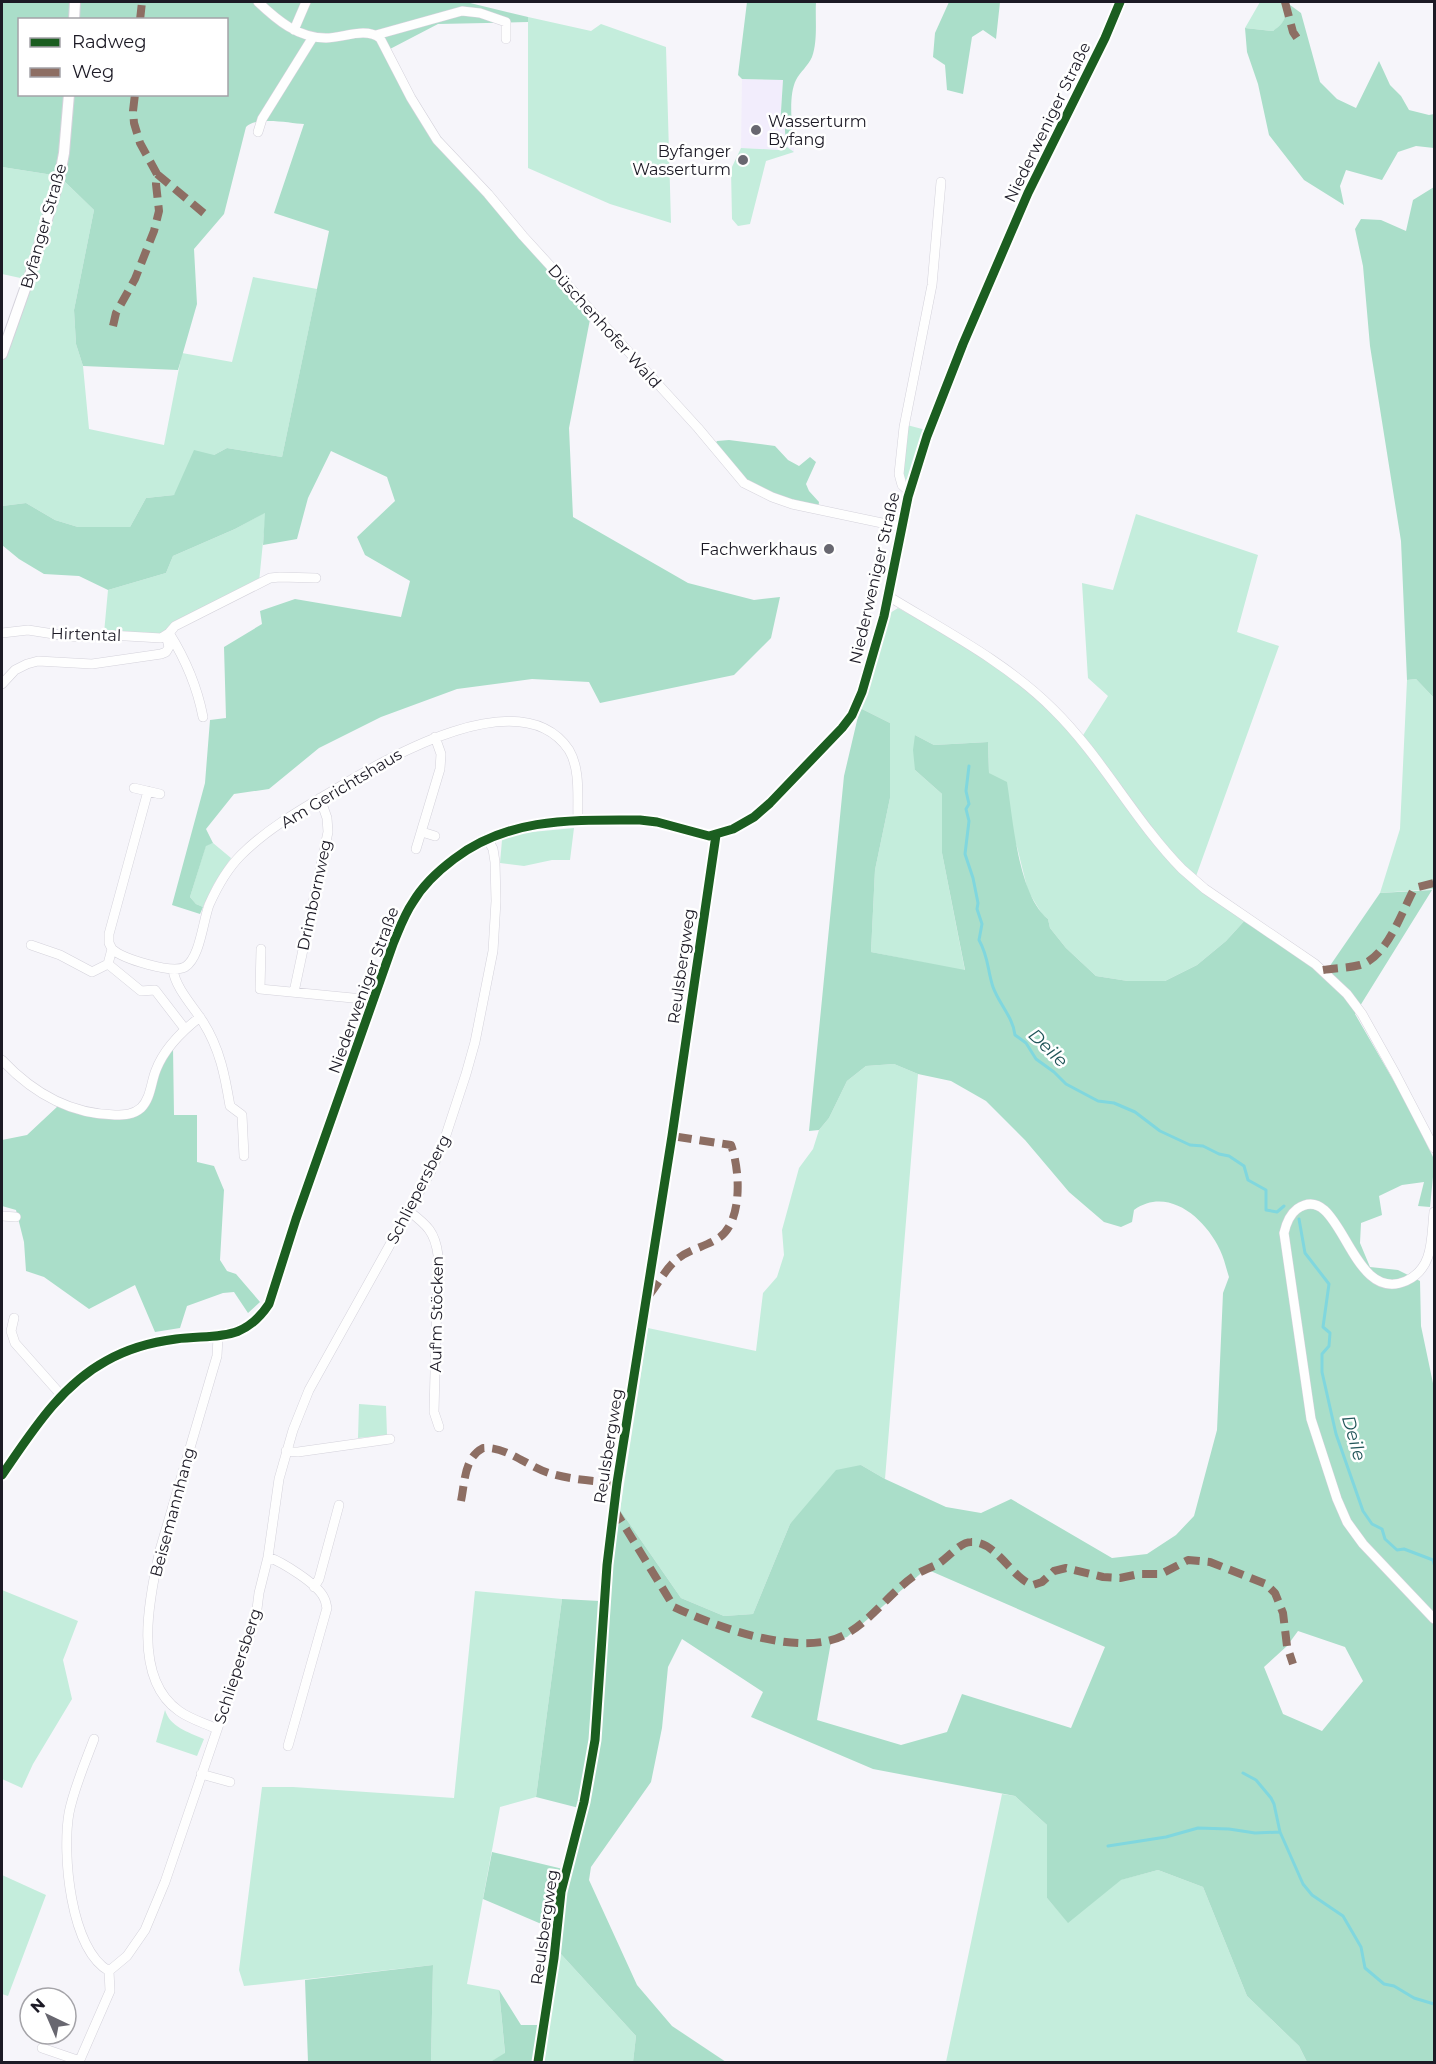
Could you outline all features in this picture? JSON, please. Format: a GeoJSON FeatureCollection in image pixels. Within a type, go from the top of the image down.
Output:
{"type":"FeatureCollection","features":[{"type":"Feature","properties":{"kind":"street"},"geometry":{"type":"LineString","coordinates":[[74,18],[75,2]]}},
{"type":"Feature","properties":{"kind":"street"},"geometry":{"type":"LineString","coordinates":[[258,2],[280,22],[313,37],[327,38],[356,33],[376,35],[462,11],[480,13],[506,22],[506,39]]}},
{"type":"Feature","properties":{"kind":"street"},"geometry":{"type":"LineString","coordinates":[[294,30],[306,2]]}},
{"type":"Feature","properties":{"kind":"street","name":"Niederweniger Straße"},"geometry":{"type":"LineString","coordinates":[[2,1475],[34,1429],[84,1374],[108,1359],[132,1349],[177,1339],[218,1337],[250,1326],[269,1304],[296,1219],[393,944],[412,903],[438,872],[461,853],[487,838],[522,826],[578,822],[650,821],[703,835],[716,835],[744,823],[762,810],[847,722],[862,693],[888,596],[909,492],[927,436],[982,297],[1028,193],[1105,38],[1120,2]]}},
{"type":"Feature","properties":{"kind":"street","name":"Düschenhofer Wald"},"geometry":{"type":"LineString","coordinates":[[376,35],[386,46],[411,98],[437,140],[698,428],[744,483],[792,504],[901,528]]}},
{"type":"Feature","properties":{"kind":"street"},"geometry":{"type":"LineString","coordinates":[[258,132],[262,119],[313,37]]}},
{"type":"Feature","properties":{"kind":"street","name":"Byfanger Straße"},"geometry":{"type":"LineString","coordinates":[[2,354],[31,272],[58,180],[64,153],[69,96]]}},
{"type":"Feature","properties":{"kind":"street","name":"Niederweniger Straße"},"geometry":{"type":"LineString","coordinates":[[909,492],[902,485],[899,474],[904,428],[932,285],[941,182]]}},
{"type":"Feature","properties":{"kind":"street"},"geometry":{"type":"LineString","coordinates":[[167,634],[175,626],[270,578],[316,578]]}},
{"type":"Feature","properties":{"kind":"street"},"geometry":{"type":"LineString","coordinates":[[888,596],[985,655],[1038,694],[1063,719],[1182,868],[1205,889],[1315,964],[1342,989],[1370,1028],[1434,1149]]}},
{"type":"Feature","properties":{"kind":"street","name":"Hirtental"},"geometry":{"type":"LineString","coordinates":[[2,633],[17,630],[74,637],[109,634],[160,638],[167,634]]}},
{"type":"Feature","properties":{"kind":"street"},"geometry":{"type":"LineString","coordinates":[[2,684],[15,670],[38,661],[92,664],[161,654],[166,652],[169,646],[167,634]]}},
{"type":"Feature","properties":{"kind":"street"},"geometry":{"type":"LineString","coordinates":[[167,634],[186,660],[195,683],[203,717]]}},
{"type":"Feature","properties":{"kind":"street","name":"Am Gerichtshaus"},"geometry":{"type":"LineString","coordinates":[[173,970],[182,969],[190,963],[195,954],[210,903],[232,865],[251,846],[275,827],[320,798],[399,753],[435,737],[493,723],[524,724],[551,732],[562,742],[573,759],[576,772],[578,822]]}},
{"type":"Feature","properties":{"kind":"street"},"geometry":{"type":"LineString","coordinates":[[416,849],[441,764],[441,754],[435,737]]}},
{"type":"Feature","properties":{"kind":"street"},"geometry":{"type":"LineString","coordinates":[[134,788],[160,794]]}},
{"type":"Feature","properties":{"kind":"street"},"geometry":{"type":"LineString","coordinates":[[148,791],[109,934],[109,944],[112,949],[124,957],[173,970],[175,979],[200,1017],[222,1063],[230,1106],[242,1115],[244,1156]]}},
{"type":"Feature","properties":{"kind":"street","name":"Drimbornweg"},"geometry":{"type":"LineString","coordinates":[[294,992],[328,832],[327,818],[320,798]]}},
{"type":"Feature","properties":{"kind":"street"},"geometry":{"type":"LineString","coordinates":[[422,832],[435,836]]}},
{"type":"Feature","properties":{"kind":"street","name":"Reulsbergweg"},"geometry":{"type":"LineString","coordinates":[[538,2062],[554,1958],[561,1892],[584,1802],[595,1740],[607,1565],[617,1484],[672,1136],[716,835]]}},
{"type":"Feature","properties":{"kind":"street","name":"Schliepersberg"},"geometry":{"type":"LineString","coordinates":[[109,1971],[127,1956],[145,1930],[165,1882],[255,1617],[268,1557],[274,1505],[286,1451],[309,1390],[410,1212],[444,1141],[475,1042],[493,951],[495,861],[493,849],[487,838]]}},
{"type":"Feature","properties":{"kind":"street"},"geometry":{"type":"LineString","coordinates":[[31,945],[60,955],[92,972],[108,964],[112,949]]}},
{"type":"Feature","properties":{"kind":"street","name":"Niederweniger Straße"},"geometry":{"type":"LineString","coordinates":[[261,950],[260,989],[374,1002]]}},
{"type":"Feature","properties":{"kind":"street"},"geometry":{"type":"LineString","coordinates":[[108,964],[141,991],[155,990],[185,1029]]}},
{"type":"Feature","properties":{"kind":"street"},"geometry":{"type":"LineString","coordinates":[[2,1060],[41,1093],[62,1105],[93,1113],[125,1115],[134,1113],[147,1100],[160,1061],[185,1029],[200,1017]]}},
{"type":"Feature","properties":{"kind":"street"},"geometry":{"type":"LineString","coordinates":[[1434,1212],[1430,1252],[1426,1263],[1420,1272],[1410,1279],[1395,1284],[1380,1282],[1367,1273],[1331,1218],[1320,1207],[1310,1204],[1295,1211],[1288,1220],[1284,1233],[1311,1419],[1337,1499],[1347,1522],[1363,1544],[1434,1618]]}},
{"type":"Feature","properties":{"kind":"street","name":"Auf'm Stöcken"},"geometry":{"type":"LineString","coordinates":[[410,1212],[430,1230],[436,1240],[434,1412],[439,1427]]}},
{"type":"Feature","properties":{"kind":"street"},"geometry":{"type":"LineString","coordinates":[[2,1216],[16,1217]]}},
{"type":"Feature","properties":{"kind":"street"},"geometry":{"type":"LineString","coordinates":[[14,1318],[11,1331],[15,1343],[62,1396]]}},
{"type":"Feature","properties":{"kind":"street","name":"Beisemannhang"},"geometry":{"type":"LineString","coordinates":[[217,1729],[190,1718],[167,1700],[158,1688],[152,1673],[148,1644],[149,1613],[155,1570],[217,1356],[218,1337]]}},
{"type":"Feature","properties":{"kind":"street"},"geometry":{"type":"LineString","coordinates":[[286,1451],[298,1452],[390,1439]]}},
{"type":"Feature","properties":{"kind":"street"},"geometry":{"type":"LineString","coordinates":[[314,1587],[319,1579],[339,1504]]}},
{"type":"Feature","properties":{"kind":"street"},"geometry":{"type":"LineString","coordinates":[[268,1557],[278,1560],[314,1587],[324,1597],[327,1608],[288,1746]]}},
{"type":"Feature","properties":{"kind":"street"},"geometry":{"type":"LineString","coordinates":[[42,2048],[80,2062],[93,2027],[110,1992],[109,1971],[95,1961],[86,1947],[80,1930],[69,1878],[66,1850],[69,1813],[94,1739]]}},
{"type":"Feature","properties":{"kind":"street"},"geometry":{"type":"LineString","coordinates":[[201,1774],[230,1782]]}},
{"type":"Feature","properties":{"kind":"shaded area"},"geometry":{"type":"Polygon","coordinates":[[[742,79],[783,80],[780,127],[785,127],[788,142],[794,145],[794,152],[787,147],[779,150],[741,148],[742,79]]]}},
{"type":"Feature","properties":{"kind":"green space"},"geometry":{"type":"Polygon","coordinates":[[[2,2],[466,2],[528,17],[528,22],[438,24],[390,49],[424,118],[592,309],[569,428],[573,517],[688,583],[754,600],[780,597],[771,638],[734,675],[600,703],[589,682],[532,679],[457,689],[381,717],[319,748],[269,789],[234,794],[206,829],[213,843],[206,846],[190,897],[196,904],[203,907],[200,914],[172,905],[205,783],[210,720],[226,718],[224,647],[262,624],[260,611],[295,599],[401,617],[410,581],[365,555],[357,537],[395,501],[387,477],[331,451],[308,498],[297,539],[263,545],[265,513],[173,556],[166,573],[108,590],[79,576],[44,574],[19,559],[2,545],[2,506],[26,503],[55,520],[78,527],[130,527],[146,498],[174,495],[194,450],[214,455],[227,448],[282,457],[329,231],[274,213],[304,124],[274,121],[251,124],[246,127],[224,214],[194,249],[197,304],[178,370],[83,366],[76,344],[74,310],[94,210],[62,179],[17,308],[53,175],[2,167],[2,2]]]}},
{"type":"Feature","properties":{"kind":"green space"},"geometry":{"type":"Polygon","coordinates":[[[747,2],[816,2],[814,50],[812,57],[796,80],[792,94],[794,145],[786,138],[785,127],[780,127],[783,80],[742,79],[738,75],[747,2]]]}},
{"type":"Feature","properties":{"kind":"green space"},"geometry":{"type":"Polygon","coordinates":[[[949,2],[1000,2],[996,39],[983,30],[972,37],[963,94],[947,90],[945,65],[933,57],[935,33],[949,2]]]}},
{"type":"Feature","properties":{"kind":"green space"},"geometry":{"type":"Polygon","coordinates":[[[1260,2],[1285,2],[1285,19],[1273,31],[1245,28],[1260,2]]]}},
{"type":"Feature","properties":{"kind":"green space"},"geometry":{"type":"Polygon","coordinates":[[[1286,2],[1301,13],[1320,82],[1337,99],[1356,108],[1379,61],[1390,85],[1401,96],[1409,110],[1434,114],[1434,148],[1416,146],[1398,152],[1382,180],[1346,170],[1340,186],[1344,205],[1304,180],[1269,135],[1258,84],[1247,52],[1245,28],[1273,31],[1281,25],[1284,19],[1286,2]]]}},
{"type":"Feature","properties":{"kind":"green space"},"geometry":{"type":"Polygon","coordinates":[[[528,17],[591,31],[601,24],[666,47],[671,223],[610,204],[528,168],[528,17]]]}},
{"type":"Feature","properties":{"kind":"green space"},"geometry":{"type":"Polygon","coordinates":[[[787,147],[794,152],[766,161],[750,224],[738,226],[732,219],[731,169],[741,148],[779,150],[787,147]]]}},
{"type":"Feature","properties":{"kind":"green space"},"geometry":{"type":"Polygon","coordinates":[[[2,167],[53,175],[25,279],[2,274],[2,167]]]}},
{"type":"Feature","properties":{"kind":"green space"},"geometry":{"type":"Polygon","coordinates":[[[62,179],[94,210],[74,310],[76,344],[83,366],[89,429],[164,445],[182,353],[232,362],[253,277],[317,289],[282,457],[227,448],[214,455],[174,495],[146,498],[130,527],[78,527],[55,520],[26,503],[2,506],[2,358],[62,179]]]}},
{"type":"Feature","properties":{"kind":"green space"},"geometry":{"type":"Polygon","coordinates":[[[1434,187],[1434,698],[1416,679],[1407,680],[1401,541],[1370,346],[1363,266],[1355,229],[1361,219],[1381,220],[1406,231],[1413,200],[1434,187]]]}},
{"type":"Feature","properties":{"kind":"green space"},"geometry":{"type":"Polygon","coordinates":[[[907,425],[926,430],[909,479],[904,480],[901,476],[907,425]]]}},
{"type":"Feature","properties":{"kind":"green space"},"geometry":{"type":"Polygon","coordinates":[[[729,440],[775,446],[788,460],[799,466],[810,457],[816,462],[806,484],[819,502],[818,509],[750,486],[714,445],[717,441],[729,440]]]}},
{"type":"Feature","properties":{"kind":"green space"},"geometry":{"type":"Polygon","coordinates":[[[266,512],[259,582],[165,635],[104,633],[108,590],[166,573],[173,556],[235,529],[266,512]]]}},
{"type":"Feature","properties":{"kind":"green space"},"geometry":{"type":"Polygon","coordinates":[[[1136,514],[1258,555],[1237,632],[1279,646],[1195,879],[1247,918],[1226,941],[1197,965],[1165,981],[1128,981],[1096,976],[1066,948],[1050,928],[1048,919],[1042,914],[1028,891],[1017,847],[989,773],[988,742],[934,745],[915,735],[915,770],[942,794],[942,853],[965,971],[871,952],[875,870],[890,798],[890,723],[860,708],[890,613],[898,608],[984,655],[1008,671],[1080,740],[1108,696],[1088,678],[1082,583],[1113,590],[1136,514]]]}},
{"type":"Feature","properties":{"kind":"green space"},"geometry":{"type":"Polygon","coordinates":[[[1416,679],[1434,698],[1434,889],[1380,893],[1400,829],[1407,680],[1416,679]]]}},
{"type":"Feature","properties":{"kind":"green space"},"geometry":{"type":"Polygon","coordinates":[[[860,708],[890,723],[890,798],[875,870],[871,952],[965,970],[942,853],[942,794],[915,770],[913,750],[915,735],[934,745],[988,742],[989,773],[1007,782],[1023,875],[1030,893],[1038,908],[1048,919],[1050,928],[1066,948],[1096,976],[1128,981],[1165,981],[1197,965],[1226,941],[1247,918],[1325,973],[1380,893],[1432,890],[1355,1014],[1406,1102],[1433,1157],[1430,1207],[1418,1206],[1424,1182],[1402,1185],[1379,1196],[1382,1215],[1361,1223],[1360,1243],[1370,1267],[1398,1270],[1420,1281],[1421,1326],[1434,1388],[1434,2062],[1307,2062],[1299,2046],[1247,1996],[1203,1887],[1158,1870],[1121,1880],[1068,1923],[1047,1898],[1047,1825],[1015,1796],[873,1769],[751,1717],[763,1692],[682,1639],[668,1667],[662,1728],[651,1782],[591,1867],[589,1880],[637,1985],[672,2026],[726,2062],[633,2062],[636,2036],[560,1953],[563,1899],[594,1770],[610,1585],[620,1510],[681,1598],[724,1616],[753,1614],[790,1524],[836,1470],[861,1465],[885,1479],[946,1507],[981,1513],[1011,1499],[1112,1558],[1147,1554],[1176,1535],[1194,1516],[1217,1430],[1223,1293],[1229,1277],[1213,1238],[1195,1217],[1184,1209],[1160,1202],[1147,1204],[1134,1210],[1132,1222],[1121,1227],[1104,1222],[1069,1192],[1025,1140],[986,1101],[951,1081],[918,1074],[894,1064],[866,1066],[847,1081],[829,1118],[819,1130],[809,1131],[844,776],[860,708]],[[926,1569],[847,1637],[831,1642],[817,1720],[901,1745],[947,1732],[962,1694],[1071,1728],[1105,1647],[926,1569]],[[1298,1631],[1287,1646],[1264,1667],[1283,1714],[1322,1731],[1363,1681],[1345,1647],[1298,1631]]]}},
{"type":"Feature","properties":{"kind":"green space"},"geometry":{"type":"Polygon","coordinates":[[[574,828],[570,860],[552,860],[524,866],[500,863],[502,840],[511,834],[574,828]]]}},
{"type":"Feature","properties":{"kind":"green space"},"geometry":{"type":"Polygon","coordinates":[[[213,843],[231,858],[214,884],[203,907],[196,904],[190,897],[206,845],[213,843]]]}},
{"type":"Feature","properties":{"kind":"green space"},"geometry":{"type":"Polygon","coordinates":[[[173,1047],[174,1115],[197,1115],[197,1162],[214,1166],[224,1190],[220,1260],[227,1271],[236,1274],[260,1302],[248,1313],[234,1292],[223,1293],[187,1306],[180,1328],[155,1332],[135,1285],[89,1309],[44,1277],[26,1271],[24,1242],[16,1210],[2,1206],[2,1140],[27,1135],[58,1106],[93,1117],[135,1116],[173,1047]]]}},
{"type":"Feature","properties":{"kind":"green space"},"geometry":{"type":"Polygon","coordinates":[[[894,1064],[918,1074],[885,1479],[861,1465],[790,1524],[753,1614],[724,1616],[681,1598],[620,1510],[648,1328],[756,1351],[763,1293],[777,1277],[784,1255],[782,1230],[799,1168],[813,1149],[819,1130],[829,1118],[847,1081],[866,1066],[894,1064]]]}},
{"type":"Feature","properties":{"kind":"green space"},"geometry":{"type":"Polygon","coordinates":[[[359,1404],[386,1406],[387,1435],[358,1438],[359,1404]]]}},
{"type":"Feature","properties":{"kind":"green space"},"geometry":{"type":"Polygon","coordinates":[[[2,1590],[78,1621],[63,1660],[72,1699],[33,1764],[22,1788],[2,1779],[2,1590]]]}},
{"type":"Feature","properties":{"kind":"green space"},"geometry":{"type":"Polygon","coordinates":[[[475,1591],[562,1599],[536,1797],[500,1807],[467,1984],[499,1990],[505,2054],[490,2062],[431,2062],[433,1965],[244,1986],[239,1970],[262,1787],[454,1798],[475,1591]]]}},
{"type":"Feature","properties":{"kind":"green space"},"geometry":{"type":"Polygon","coordinates":[[[562,1599],[600,1601],[591,1735],[579,1808],[536,1797],[562,1599]]]}},
{"type":"Feature","properties":{"kind":"green space"},"geometry":{"type":"Polygon","coordinates":[[[165,1710],[175,1725],[204,1739],[197,1756],[156,1742],[165,1710]]]}},
{"type":"Feature","properties":{"kind":"green space"},"geometry":{"type":"Polygon","coordinates":[[[1002,1794],[1015,1796],[1047,1825],[1047,1898],[1068,1922],[1120,1880],[1158,1870],[1203,1887],[1247,1996],[1299,2046],[1307,2062],[946,2062],[1002,1794]]]}},
{"type":"Feature","properties":{"kind":"green space"},"geometry":{"type":"Polygon","coordinates":[[[492,1852],[563,1869],[553,1929],[483,1899],[492,1852]]]}},
{"type":"Feature","properties":{"kind":"green space"},"geometry":{"type":"Polygon","coordinates":[[[2,1875],[46,1895],[8,1996],[2,1994],[2,1875]]]}},
{"type":"Feature","properties":{"kind":"green space"},"geometry":{"type":"Polygon","coordinates":[[[560,1953],[636,2036],[633,2062],[544,2062],[560,1953]]]}},
{"type":"Feature","properties":{"kind":"green space"},"geometry":{"type":"Polygon","coordinates":[[[433,1965],[431,2062],[308,2062],[305,1980],[433,1965]]]}},
{"type":"Feature","properties":{"kind":"green space"},"geometry":{"type":"Polygon","coordinates":[[[499,1990],[521,2025],[542,2025],[534,2062],[490,2062],[505,2053],[499,1990]]]}},
{"type":"Feature","properties":{"kind":"waterway","name":"Deile"},"geometry":{"type":"LineString","coordinates":[[969,766],[966,791],[969,821],[965,854],[973,878],[977,909],[982,924],[979,940],[993,987],[1012,1022],[1015,1035],[1026,1043],[1036,1059],[1066,1084],[1098,1101],[1114,1103],[1135,1112],[1160,1131],[1190,1145],[1203,1146],[1229,1156],[1244,1166],[1248,1180],[1266,1190],[1266,1210],[1277,1212],[1284,1206]]}},
{"type":"Feature","properties":{"kind":"waterway","name":"Deile"},"geometry":{"type":"LineString","coordinates":[[1299,1219],[1305,1253],[1329,1284],[1323,1327],[1330,1333],[1329,1346],[1322,1354],[1322,1372],[1336,1434],[1363,1511],[1372,1524],[1382,1529],[1385,1539],[1397,1550],[1404,1549],[1433,1560],[1434,1564]]}},
{"type":"Feature","properties":{"kind":"waterway"},"geometry":{"type":"LineString","coordinates":[[1243,1773],[1256,1780],[1271,1798],[1280,1832],[1303,1884],[1312,1895],[1343,1916],[1361,1947],[1365,1968],[1384,1984],[1394,1986],[1414,1998],[1434,2004]]}},
{"type":"Feature","properties":{"kind":"waterway"},"geometry":{"type":"LineString","coordinates":[[1108,1846],[1166,1837],[1198,1828],[1255,1833],[1280,1832]]}},
{"type":"Feature","properties":{"kind":"marked path"},"geometry":{"type":"LineString","coordinates":[[140,18],[142,2]]}},
{"type":"Feature","properties":{"kind":"marked path"},"geometry":{"type":"LineString","coordinates":[[1285,2],[1293,32],[1297,38]]}},
{"type":"Feature","properties":{"kind":"marked path"},"geometry":{"type":"LineString","coordinates":[[113,326],[116,313],[135,279],[154,231],[159,211],[157,174],[140,143],[134,123],[135,96]]}},
{"type":"Feature","properties":{"kind":"marked path"},"geometry":{"type":"LineString","coordinates":[[157,174],[206,215]]}},
{"type":"Feature","properties":{"kind":"marked path"},"geometry":{"type":"LineString","coordinates":[[1323,970],[1360,965],[1378,954],[1392,934],[1413,891],[1418,887],[1434,883]]}},
{"type":"Feature","properties":{"kind":"marked path"},"geometry":{"type":"LineString","coordinates":[[650,1294],[675,1261],[720,1237],[733,1219],[738,1194],[738,1180],[731,1145],[672,1136]]}},
{"type":"Feature","properties":{"kind":"marked path"},"geometry":{"type":"LineString","coordinates":[[461,1501],[469,1464],[477,1452],[483,1448],[501,1450],[552,1474],[617,1483]]}},
{"type":"Feature","properties":{"kind":"marked path"},"geometry":{"type":"LineString","coordinates":[[614,1509],[674,1607],[713,1623],[761,1638],[809,1643],[830,1640],[848,1633],[914,1576],[938,1564],[963,1545],[971,1542],[989,1547],[1018,1576],[1033,1585],[1042,1582],[1054,1571],[1066,1568],[1103,1577],[1120,1578],[1139,1574],[1161,1574],[1188,1560],[1210,1562],[1266,1584],[1275,1593],[1283,1613],[1287,1646],[1293,1664]]}},
{"type":"Feature","properties":{"kind":"cycle path"},"geometry":{"type":"LineString","coordinates":[[2,1475],[48,1412],[74,1383],[90,1371],[114,1357],[149,1344],[176,1339],[217,1336],[239,1331],[249,1325],[269,1304],[296,1219],[393,944],[410,907],[421,890],[437,873],[475,845],[519,828],[542,824],[590,820],[640,820],[657,822],[709,836],[733,829],[754,817],[770,803],[852,715],[862,692],[884,616],[908,497],[927,436],[963,344],[1028,193],[1105,38],[1120,2]]}},
{"type":"Feature","properties":{"kind":"cycle path"},"geometry":{"type":"LineString","coordinates":[[538,2062],[554,1958],[561,1892],[584,1802],[595,1740],[607,1565],[617,1483],[672,1136],[716,835]]}},
{"type":"Feature","properties":{"kind":"place","name":"Wasserturm Byfang"},"geometry":{"type":"Point","coordinates":[756,130]}},
{"type":"Feature","properties":{"kind":"place","name":"Byfanger Wasserturm"},"geometry":{"type":"Point","coordinates":[743,160]}},
{"type":"Feature","properties":{"kind":"place","name":"Fachwerkhaus"},"geometry":{"type":"Point","coordinates":[829,549]}}]}
